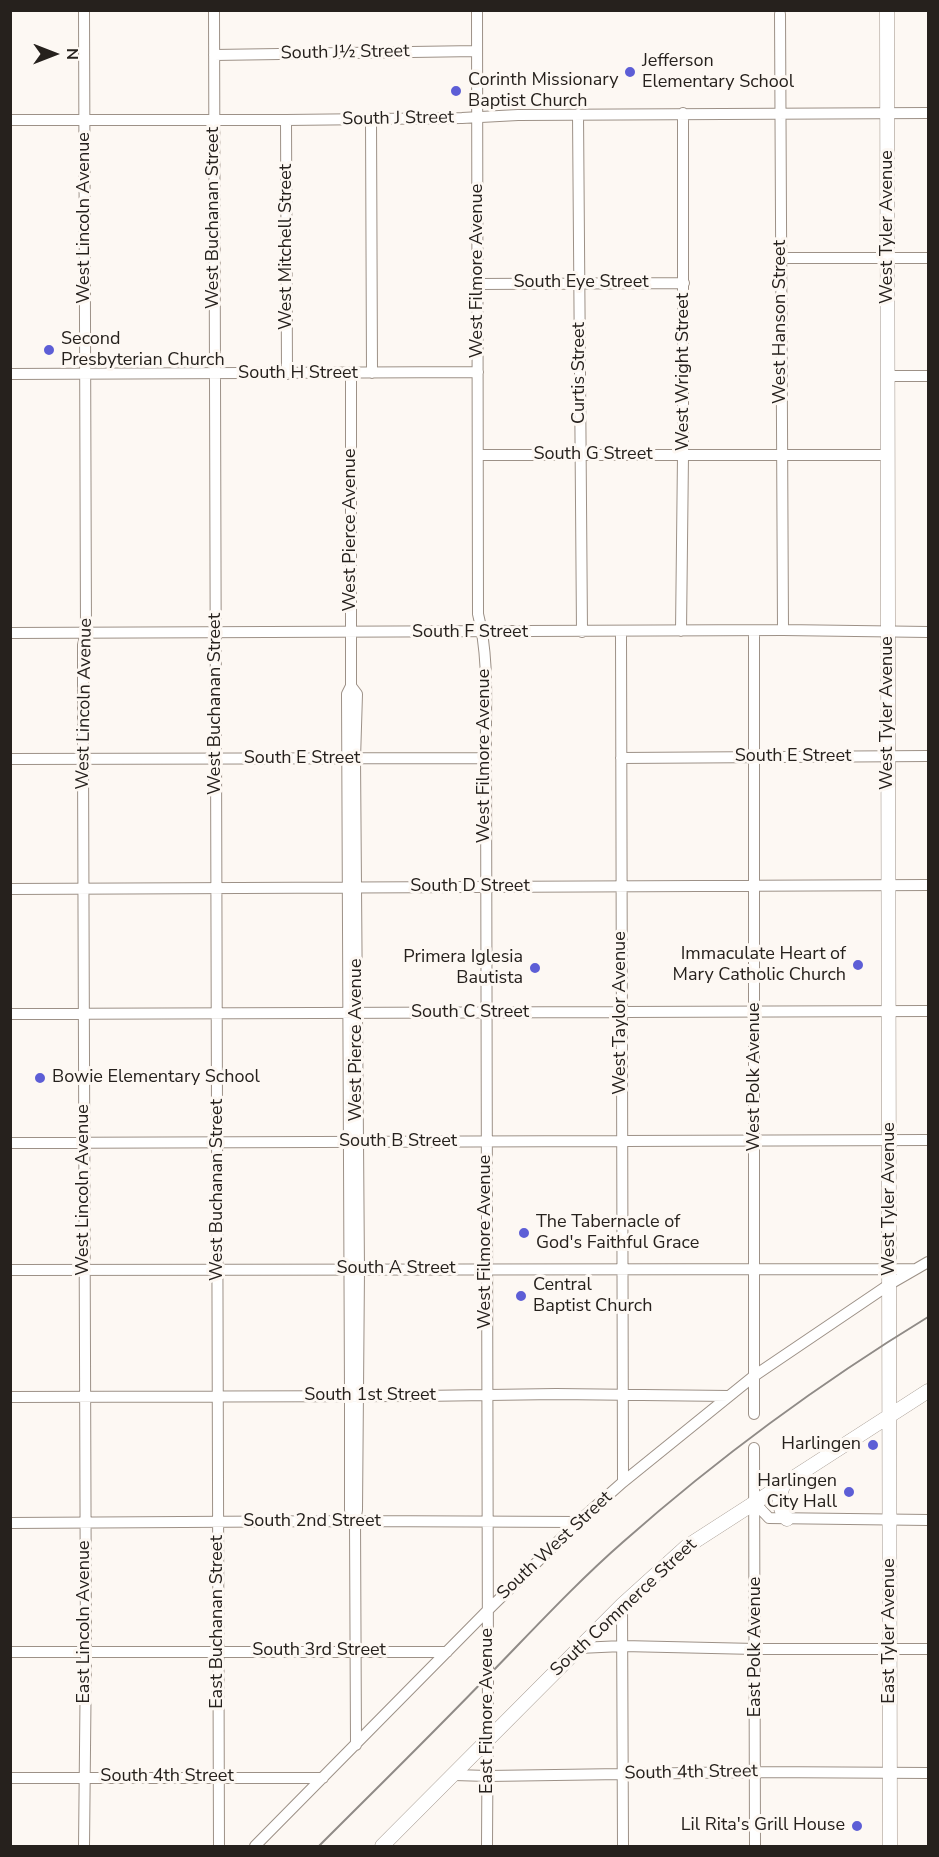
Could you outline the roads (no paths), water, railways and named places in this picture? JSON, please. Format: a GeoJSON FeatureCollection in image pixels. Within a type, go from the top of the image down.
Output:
{"type":"FeatureCollection","features":[{"type":"Feature","properties":{"kind":"main road","name":"West Tyler Avenue"},"geometry":{"type":"LineString","coordinates":[[887,10],[890,1416]]}},
{"type":"Feature","properties":{"kind":"main road","name":"South Commerce Street"},"geometry":{"type":"LineString","coordinates":[[382,1846],[622,1605],[686,1547],[926,1393]]}},
{"type":"Feature","properties":{"kind":"main road","name":"East Tyler Avenue"},"geometry":{"type":"LineString","coordinates":[[890,1416],[890,1846]]}},
{"type":"Feature","properties":{"kind":"main road"},"geometry":{"type":"LineString","coordinates":[[784,1484],[779,1493],[779,1503],[787,1519]]}},
{"type":"Feature","properties":{"kind":"street","name":"West Lincoln Avenue"},"geometry":{"type":"LineString","coordinates":[[84,10],[85,1397]]}},
{"type":"Feature","properties":{"kind":"street","name":"West Buchanan Street"},"geometry":{"type":"LineString","coordinates":[[214,10],[218,1397]]}},
{"type":"Feature","properties":{"kind":"street","name":"West Filmore Avenue"},"geometry":{"type":"LineString","coordinates":[[477,10],[478,614],[483,633],[486,758],[487,1395]]}},
{"type":"Feature","properties":{"kind":"street","name":"West Hanson Street"},"geometry":{"type":"LineString","coordinates":[[780,14],[783,630]]}},
{"type":"Feature","properties":{"kind":"street","name":"South J½ Street"},"geometry":{"type":"LineString","coordinates":[[214,55],[477,51]]}},
{"type":"Feature","properties":{"kind":"street","name":"West Wright Street"},"geometry":{"type":"LineString","coordinates":[[681,631],[684,455],[683,113]]}},
{"type":"Feature","properties":{"kind":"street","name":"South J Street"},"geometry":{"type":"LineString","coordinates":[[10,120],[286,120],[578,114],[928,113]]}},
{"type":"Feature","properties":{"kind":"street","name":"Curtis Street"},"geometry":{"type":"LineString","coordinates":[[578,114],[582,632]]}},
{"type":"Feature","properties":{"kind":"street"},"geometry":{"type":"LineString","coordinates":[[371,119],[372,373]]}},
{"type":"Feature","properties":{"kind":"street","name":"West Mitchell Street"},"geometry":{"type":"LineString","coordinates":[[286,120],[287,374]]}},
{"type":"Feature","properties":{"kind":"street"},"geometry":{"type":"LineString","coordinates":[[781,258],[928,258]]}},
{"type":"Feature","properties":{"kind":"street","name":"South Eye Street"},"geometry":{"type":"LineString","coordinates":[[478,284],[684,283]]}},
{"type":"Feature","properties":{"kind":"street","name":"South H Street"},"geometry":{"type":"LineString","coordinates":[[10,374],[478,372]]}},
{"type":"Feature","properties":{"kind":"street","name":"West Pierce Avenue"},"geometry":{"type":"LineString","coordinates":[[351,374],[351,686],[348,694],[353,888],[354,1396],[350,1510],[355,1521],[356,1745]]}},
{"type":"Feature","properties":{"kind":"street"},"geometry":{"type":"LineString","coordinates":[[888,376],[928,376]]}},
{"type":"Feature","properties":{"kind":"street","name":"South G Street"},"geometry":{"type":"LineString","coordinates":[[479,455],[888,455]]}},
{"type":"Feature","properties":{"kind":"street","name":"South F Street"},"geometry":{"type":"LineString","coordinates":[[10,633],[483,633],[783,630],[928,632]]}},
{"type":"Feature","properties":{"kind":"street","name":"West Polk Avenue"},"geometry":{"type":"LineString","coordinates":[[754,631],[754,1414]]}},
{"type":"Feature","properties":{"kind":"street","name":"West Taylor Avenue"},"geometry":{"type":"LineString","coordinates":[[621,632],[623,1482]]}},
{"type":"Feature","properties":{"kind":"street","name":"South E Street"},"geometry":{"type":"LineString","coordinates":[[621,758],[928,756]]}},
{"type":"Feature","properties":{"kind":"street","name":"South E Street"},"geometry":{"type":"LineString","coordinates":[[10,759],[486,758]]}},
{"type":"Feature","properties":{"kind":"street","name":"South D Street"},"geometry":{"type":"LineString","coordinates":[[10,889],[928,885]]}},
{"type":"Feature","properties":{"kind":"street","name":"South C Street"},"geometry":{"type":"LineString","coordinates":[[10,1014],[928,1011]]}},
{"type":"Feature","properties":{"kind":"street","name":"South B Street"},"geometry":{"type":"LineString","coordinates":[[10,1143],[928,1140]]}},
{"type":"Feature","properties":{"kind":"street"},"geometry":{"type":"LineString","coordinates":[[890,1268],[916,1269],[928,1262]]}},
{"type":"Feature","properties":{"kind":"street","name":"South A Street"},"geometry":{"type":"LineString","coordinates":[[10,1270],[890,1268]]}},
{"type":"Feature","properties":{"kind":"street","name":"South West Street"},"geometry":{"type":"LineString","coordinates":[[255,1846],[577,1522],[754,1376],[890,1284],[916,1269]]}},
{"type":"Feature","properties":{"kind":"street","name":"South 1st Street"},"geometry":{"type":"LineString","coordinates":[[10,1397],[622,1394],[729,1396]]}},
{"type":"Feature","properties":{"kind":"street","name":"East Filmore Avenue"},"geometry":{"type":"LineString","coordinates":[[487,1395],[487,1846]]}},
{"type":"Feature","properties":{"kind":"street","name":"East Lincoln Avenue"},"geometry":{"type":"LineString","coordinates":[[84,1846],[85,1397]]}},
{"type":"Feature","properties":{"kind":"street","name":"East Buchanan Street"},"geometry":{"type":"LineString","coordinates":[[218,1397],[219,1846]]}},
{"type":"Feature","properties":{"kind":"street","name":"East Polk Avenue"},"geometry":{"type":"LineString","coordinates":[[754,1448],[755,1846]]}},
{"type":"Feature","properties":{"kind":"street"},"geometry":{"type":"LineString","coordinates":[[755,1503],[770,1518],[928,1520]]}},
{"type":"Feature","properties":{"kind":"street","name":"South 2nd Street"},"geometry":{"type":"LineString","coordinates":[[10,1523],[577,1522]]}},
{"type":"Feature","properties":{"kind":"street"},"geometry":{"type":"LineString","coordinates":[[622,1605],[623,1846]]}},
{"type":"Feature","properties":{"kind":"street"},"geometry":{"type":"LineString","coordinates":[[579,1648],[622,1646],[928,1649]]}},
{"type":"Feature","properties":{"kind":"street","name":"South 3rd Street"},"geometry":{"type":"LineString","coordinates":[[10,1652],[447,1652]]}},
{"type":"Feature","properties":{"kind":"street","name":"South 4th Street"},"geometry":{"type":"LineString","coordinates":[[454,1775],[928,1773]]}},
{"type":"Feature","properties":{"kind":"street","name":"South 4th Street"},"geometry":{"type":"LineString","coordinates":[[10,1778],[323,1778]]}},
{"type":"Feature","properties":{"kind":"railway"},"geometry":{"type":"LineString","coordinates":[[319,1846],[571,1591],[623,1542],[733,1451],[848,1368],[928,1317]]}},
{"type":"Feature","properties":{"kind":"place","name":"Jefferson Elementary School"},"geometry":{"type":"Point","coordinates":[630,72]}},
{"type":"Feature","properties":{"kind":"place","name":"Corinth Missionary Baptist Church"},"geometry":{"type":"Point","coordinates":[456,91]}},
{"type":"Feature","properties":{"kind":"place","name":"Second Presbyterian Church"},"geometry":{"type":"Point","coordinates":[49,350]}},
{"type":"Feature","properties":{"kind":"place","name":"Immaculate Heart of Mary Catholic Church"},"geometry":{"type":"Point","coordinates":[858,965]}},
{"type":"Feature","properties":{"kind":"place","name":"Primera Iglesia Bautista"},"geometry":{"type":"Point","coordinates":[535,968]}},
{"type":"Feature","properties":{"kind":"place","name":"Bowie Elementary School"},"geometry":{"type":"Point","coordinates":[40,1078]}},
{"type":"Feature","properties":{"kind":"place","name":"The Tabernacle of God's Faithful Grace"},"geometry":{"type":"Point","coordinates":[524,1233]}},
{"type":"Feature","properties":{"kind":"place","name":"Central Baptist Church"},"geometry":{"type":"Point","coordinates":[521,1296]}},
{"type":"Feature","properties":{"kind":"place","name":"Harlingen"},"geometry":{"type":"Point","coordinates":[873,1445]}},
{"type":"Feature","properties":{"kind":"place","name":"Harlingen City Hall"},"geometry":{"type":"Point","coordinates":[849,1492]}},
{"type":"Feature","properties":{"kind":"place","name":"Lil Rita's Grill House"},"geometry":{"type":"Point","coordinates":[857,1826]}}]}
